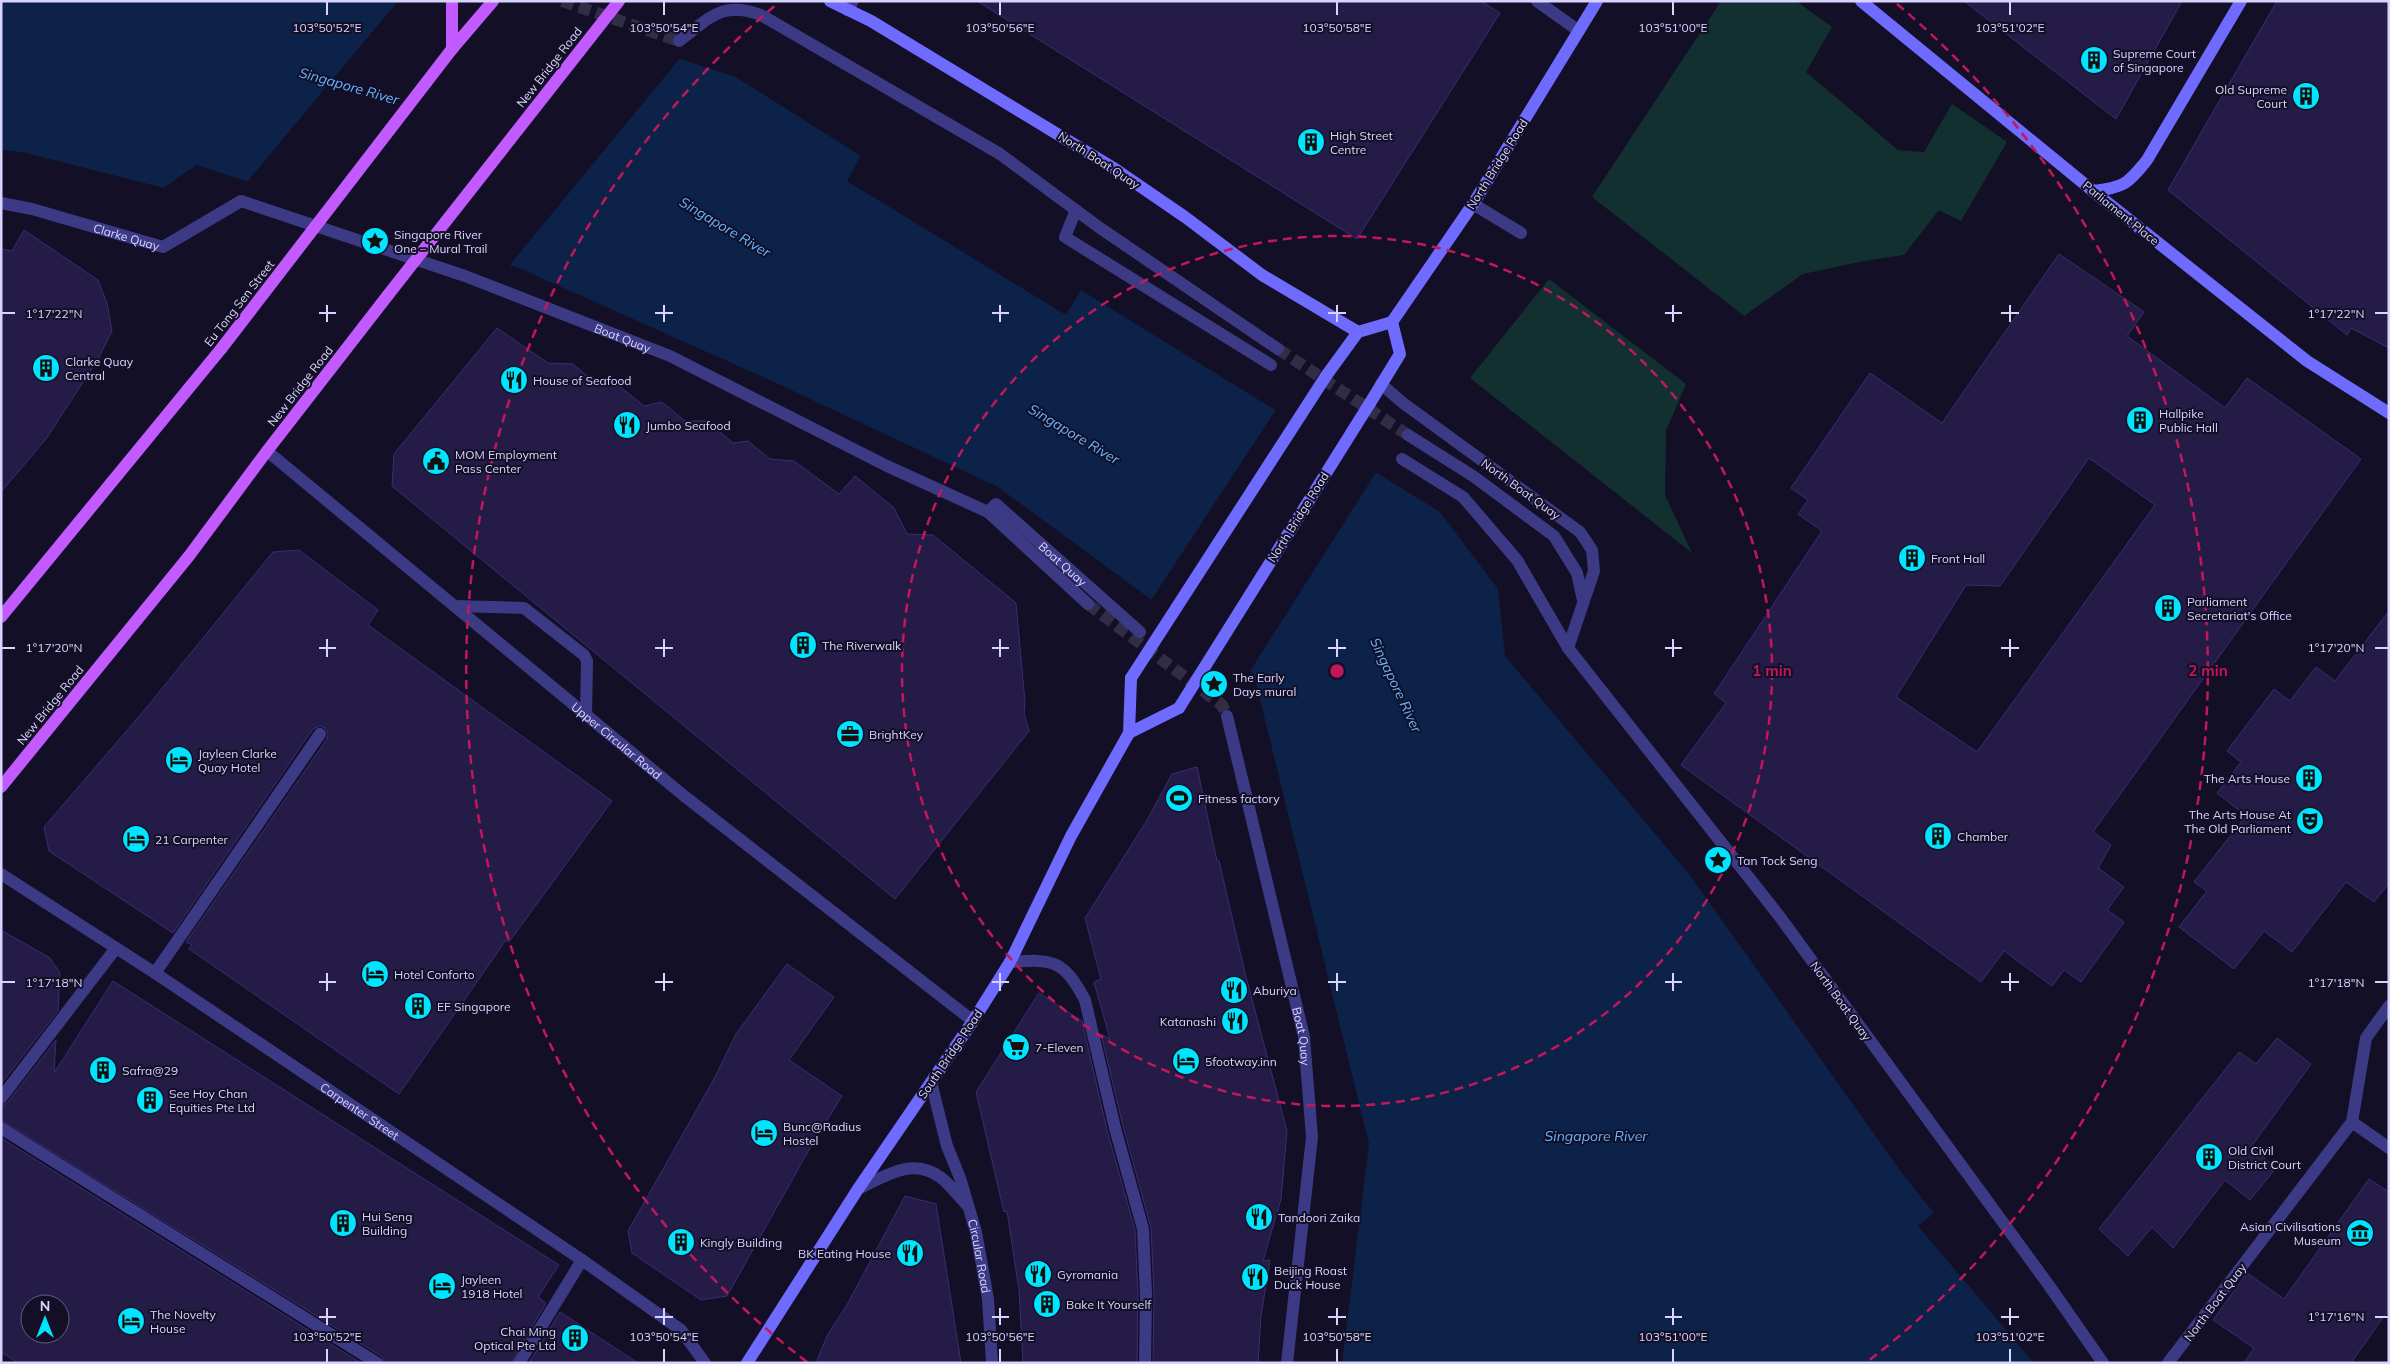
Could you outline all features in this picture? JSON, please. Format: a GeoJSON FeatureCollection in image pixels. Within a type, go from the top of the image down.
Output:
{"type":"FeatureCollection","features":[{"type":"Feature","properties":{"kind":"main road"},"geometry":{"type":"LineString","coordinates":[[452,1],[452,50]]}},
{"type":"Feature","properties":{"kind":"main road","name":"Eu Tong Sen Street"},"geometry":{"type":"LineString","coordinates":[[1,617],[221,349],[452,50],[493,1]]}},
{"type":"Feature","properties":{"kind":"main road","name":"New Bridge Road"},"geometry":{"type":"LineString","coordinates":[[1,788],[189,556],[267,451],[619,1]]}},
{"type":"Feature","properties":{"kind":"main road","name":"North Boat Quay"},"geometry":{"type":"LineString","coordinates":[[830,1],[850,6],[871,21],[1115,169],[1185,217],[1262,275],[1358,332]]}},
{"type":"Feature","properties":{"kind":"main road","name":"North Bridge Road"},"geometry":{"type":"LineString","coordinates":[[1130,733],[1178,708],[1400,354],[1392,322],[1473,204],[1597,1]]}},
{"type":"Feature","properties":{"kind":"main road","name":"Parliament Place"},"geometry":{"type":"LineString","coordinates":[[1861,1],[2093,191],[2307,361],[2389,413]]}},
{"type":"Feature","properties":{"kind":"main road"},"geometry":{"type":"LineString","coordinates":[[2093,191],[2114,189],[2127,182],[2147,160],[2241,1]]}},
{"type":"Feature","properties":{"kind":"main road"},"geometry":{"type":"LineString","coordinates":[[1358,332],[1392,322]]}},
{"type":"Feature","properties":{"kind":"main road","name":"South Bridge Road"},"geometry":{"type":"LineString","coordinates":[[747,1363],[858,1190],[973,1021],[1010,962],[1071,836],[1130,733],[1131,678],[1326,376],[1358,332]]}},
{"type":"Feature","properties":{"kind":"street"},"geometry":{"type":"LineString","coordinates":[[1537,1],[1579,31]]}},
{"type":"Feature","properties":{"kind":"street"},"geometry":{"type":"LineString","coordinates":[[679,41],[718,12],[731,9],[747,10],[761,15],[1000,154],[1076,210],[1278,349]]}},
{"type":"Feature","properties":{"kind":"street","name":"Clarke Quay"},"geometry":{"type":"LineString","coordinates":[[1,203],[32,209],[163,247],[241,200]]}},
{"type":"Feature","properties":{"kind":"street","name":"Boat Quay"},"geometry":{"type":"LineString","coordinates":[[241,200],[465,276],[670,356],[887,466],[988,512],[1088,604]]}},
{"type":"Feature","properties":{"kind":"street"},"geometry":{"type":"LineString","coordinates":[[1473,204],[1521,233]]}},
{"type":"Feature","properties":{"kind":"street"},"geometry":{"type":"LineString","coordinates":[[1076,210],[1065,237],[1271,366]]}},
{"type":"Feature","properties":{"kind":"street","name":"North Boat Quay"},"geometry":{"type":"LineString","coordinates":[[1381,384],[1403,403],[1580,532],[1592,550],[1594,571],[1568,648]]}},
{"type":"Feature","properties":{"kind":"street","name":"North Boat Quay"},"geometry":{"type":"LineString","coordinates":[[1408,435],[1473,476],[1554,536],[1576,572],[1583,600]]}},
{"type":"Feature","properties":{"kind":"street","name":"Upper Circular Road"},"geometry":{"type":"LineString","coordinates":[[267,451],[586,715],[802,890],[973,1021]]}},
{"type":"Feature","properties":{"kind":"street","name":"North Boat Quay"},"geometry":{"type":"LineString","coordinates":[[1402,459],[1463,497],[1517,560],[1568,648],[1780,917],[2048,1284],[2103,1363]]}},
{"type":"Feature","properties":{"kind":"street","name":"Boat Quay"},"geometry":{"type":"LineString","coordinates":[[988,512],[996,504],[1140,632]]}},
{"type":"Feature","properties":{"kind":"street"},"geometry":{"type":"LineString","coordinates":[[455,606],[524,608],[584,655],[587,661],[586,715]]}},
{"type":"Feature","properties":{"kind":"street","name":"Boat Quay"},"geometry":{"type":"LineString","coordinates":[[1227,716],[1304,1037],[1312,1137],[1287,1363]]}},
{"type":"Feature","properties":{"kind":"street"},"geometry":{"type":"LineString","coordinates":[[155,973],[320,734]]}},
{"type":"Feature","properties":{"kind":"street","name":"Carpenter Street"},"geometry":{"type":"LineString","coordinates":[[1,874],[155,973],[582,1260],[681,1330],[705,1363]]}},
{"type":"Feature","properties":{"kind":"street"},"geometry":{"type":"LineString","coordinates":[[1,1098],[116,948]]}},
{"type":"Feature","properties":{"kind":"street"},"geometry":{"type":"LineString","coordinates":[[1010,962],[1043,960],[1058,964],[1074,981],[1085,1000],[1115,1128],[1143,1229],[1146,1284],[1145,1363]]}},
{"type":"Feature","properties":{"kind":"street"},"geometry":{"type":"LineString","coordinates":[[2389,1006],[2366,1038],[2352,1122],[2389,1148]]}},
{"type":"Feature","properties":{"kind":"street","name":"Circular Road"},"geometry":{"type":"LineString","coordinates":[[931,1082],[946,1146],[960,1178],[970,1209],[984,1272],[992,1363]]}},
{"type":"Feature","properties":{"kind":"street","name":"North Boat Quay"},"geometry":{"type":"LineString","coordinates":[[2168,1363],[2352,1122]]}},
{"type":"Feature","properties":{"kind":"street"},"geometry":{"type":"LineString","coordinates":[[1,1128],[377,1363]]}},
{"type":"Feature","properties":{"kind":"street","name":"Circular Road"},"geometry":{"type":"LineString","coordinates":[[858,1190],[894,1171],[922,1167],[941,1177],[970,1209]]}},
{"type":"Feature","properties":{"kind":"street"},"geometry":{"type":"LineString","coordinates":[[520,1363],[582,1260]]}},
{"type":"Feature","properties":{"kind":"green space"},"geometry":{"type":"Polygon","coordinates":[[[1721,1],[1796,1],[1832,27],[1806,72],[1898,150],[1924,152],[1952,104],[2007,142],[1961,221],[1939,210],[1904,255],[1803,274],[1744,316],[1592,197],[1721,1]]]}},
{"type":"Feature","properties":{"kind":"green space"},"geometry":{"type":"Polygon","coordinates":[[[1549,279],[1686,384],[1666,431],[1665,495],[1692,553],[1470,378],[1549,279]]]}},
{"type":"Feature","properties":{"kind":"water","name":"Singapore River"},"geometry":{"type":"Polygon","coordinates":[[[1,1],[501,1],[736,77],[861,156],[847,181],[1066,315],[1081,290],[1440,512],[1498,589],[1505,656],[1689,874],[1902,1173],[1934,1213],[1918,1226],[2034,1363],[1342,1363],[1369,1144],[1254,675],[998,487],[774,382],[519,268],[196,165],[164,188],[22,152],[1,150],[1,1]]]}},
{"type":"Feature","properties":{"kind":"pier"},"geometry":{"type":"Polygon","coordinates":[[[398,1],[510,1],[681,57],[508,267],[246,183],[398,1]]]}},
{"type":"Feature","properties":{"kind":"pier"},"geometry":{"type":"Polygon","coordinates":[[[1277,408],[1377,471],[1248,674],[1150,602],[1277,408]]]}},
{"type":"Feature","properties":{"kind":"building","name":"High Street Centre"},"geometry":{"type":"Polygon","coordinates":[[[977,1],[1481,1],[1500,13],[1357,239],[977,1]]]}},
{"type":"Feature","properties":{"kind":"building","name":"Supreme Court of Singapore"},"geometry":{"type":"Polygon","coordinates":[[[1964,1],[2182,1],[2116,119],[1964,1]]]}},
{"type":"Feature","properties":{"kind":"building","name":"Old Supreme Court"},"geometry":{"type":"Polygon","coordinates":[[[2277,1],[2389,1],[2389,348],[2351,328],[2347,335],[2168,190],[2277,1]]]}},
{"type":"Feature","properties":{"kind":"building","name":"Clarke Quay Central"},"geometry":{"type":"Polygon","coordinates":[[[24,230],[98,280],[107,303],[112,331],[98,359],[46,439],[1,492],[1,249],[12,251],[24,230]]]}},
{"type":"Feature","properties":{"kind":"building"},"geometry":{"type":"Polygon","coordinates":[[[2059,254],[2144,312],[2127,336],[2225,408],[2247,378],[2361,459],[2093,832],[2111,845],[2098,868],[2124,887],[2107,910],[2124,922],[2081,982],[2064,970],[2052,986],[2004,951],[1981,982],[1681,765],[1726,703],[1714,694],[1822,531],[1798,514],[1808,500],[1791,488],[1870,373],[1942,423],[2059,254]],[[2089,458],[2000,586],[1966,585],[1896,697],[1977,752],[2155,505],[2089,458]]]}},
{"type":"Feature","properties":{"kind":"building","name":"The Riverwalk"},"geometry":{"type":"Polygon","coordinates":[[[497,328],[548,363],[573,364],[593,381],[617,384],[644,406],[662,402],[685,421],[707,421],[733,443],[748,441],[770,459],[794,461],[839,494],[855,476],[894,508],[907,534],[933,535],[1016,603],[1025,702],[1024,713],[1029,731],[895,899],[392,486],[394,454],[497,328]]]}},
{"type":"Feature","properties":{"kind":"building"},"geometry":{"type":"Polygon","coordinates":[[[299,550],[378,610],[368,625],[612,801],[509,942],[506,940],[399,1094],[189,949],[192,945],[186,942],[327,739],[328,734],[325,728],[320,726],[313,729],[173,933],[49,851],[44,827],[142,713],[273,552],[299,550]]]}},
{"type":"Feature","properties":{"kind":"building","name":"The Arts House"},"geometry":{"type":"Polygon","coordinates":[[[2389,611],[2389,883],[2374,902],[2346,882],[2292,952],[2264,931],[2234,969],[2179,927],[2207,891],[2194,882],[2246,816],[2217,793],[2241,762],[2227,751],[2274,689],[2290,701],[2316,667],[2335,681],[2389,611]]]}},
{"type":"Feature","properties":{"kind":"building"},"geometry":{"type":"Polygon","coordinates":[[[1197,767],[1217,861],[1219,861],[1245,973],[1287,1131],[1281,1199],[1263,1261],[1270,1260],[1261,1316],[1258,1363],[1153,1363],[1154,1294],[1151,1228],[1123,1126],[1101,1034],[1110,1039],[1094,982],[1101,979],[1085,918],[1146,822],[1172,774],[1197,767]]]}},
{"type":"Feature","properties":{"kind":"building"},"geometry":{"type":"Polygon","coordinates":[[[1,930],[50,958],[60,973],[58,1011],[1,1084],[1,930]]]}},
{"type":"Feature","properties":{"kind":"building"},"geometry":{"type":"Polygon","coordinates":[[[787,964],[834,997],[789,1060],[842,1096],[810,1148],[727,1296],[701,1300],[632,1253],[628,1231],[714,1079],[736,1034],[787,964]]]}},
{"type":"Feature","properties":{"kind":"building"},"geometry":{"type":"Polygon","coordinates":[[[113,981],[559,1265],[538,1297],[546,1303],[511,1363],[385,1363],[381,1356],[1,1120],[1,1106],[7,1103],[56,1040],[54,1073],[113,981]]]}},
{"type":"Feature","properties":{"kind":"building"},"geometry":{"type":"Polygon","coordinates":[[[1039,993],[1082,1021],[1107,1130],[1135,1230],[1138,1294],[1137,1363],[1023,1363],[1019,1290],[1007,1211],[1004,1212],[976,1092],[1039,993]]]}},
{"type":"Feature","properties":{"kind":"building","name":"Old Civil District Court"},"geometry":{"type":"Polygon","coordinates":[[[2277,1038],[2311,1064],[2251,1147],[2276,1168],[2250,1200],[2225,1180],[2173,1248],[2152,1227],[2128,1256],[2099,1229],[2239,1052],[2256,1064],[2277,1038]]]}},
{"type":"Feature","properties":{"kind":"building"},"geometry":{"type":"Polygon","coordinates":[[[1,1138],[361,1363],[18,1363],[1,1352],[1,1138]]]}},
{"type":"Feature","properties":{"kind":"building","name":"Asian Civilisations Museum"},"geometry":{"type":"Polygon","coordinates":[[[2369,1179],[2389,1192],[2389,1309],[2351,1363],[2244,1363],[2254,1348],[2213,1320],[2247,1273],[2284,1299],[2369,1179]]]}},
{"type":"Feature","properties":{"kind":"building"},"geometry":{"type":"Polygon","coordinates":[[[905,1196],[936,1204],[961,1363],[816,1363],[827,1336],[848,1303],[905,1196]]]}},
{"type":"Feature","properties":{"kind":"building","name":"Chai Ming Optical Pte Ltd"},"geometry":{"type":"Polygon","coordinates":[[[560,1312],[638,1363],[529,1363],[560,1312]]]}},
{"type":"Feature","properties":{"kind":"tunnel"},"geometry":{"type":"LineString","coordinates":[[562,1],[679,41]]}},
{"type":"Feature","properties":{"kind":"tunnel"},"geometry":{"type":"LineString","coordinates":[[1278,349],[1408,435]]}},
{"type":"Feature","properties":{"kind":"tunnel"},"geometry":{"type":"LineString","coordinates":[[1088,604],[1222,705],[1227,716]]}},
{"type":"Feature","properties":{"kind":"place","name":"Supreme Court of Singapore"},"geometry":{"type":"Point","coordinates":[2094,60]}},
{"type":"Feature","properties":{"kind":"place","name":"Old Supreme Court"},"geometry":{"type":"Point","coordinates":[2306,96]}},
{"type":"Feature","properties":{"kind":"place","name":"High Street Centre"},"geometry":{"type":"Point","coordinates":[1311,142]}},
{"type":"Feature","properties":{"kind":"place","name":"Singapore River One – Mural Trail"},"geometry":{"type":"Point","coordinates":[375,241]}},
{"type":"Feature","properties":{"kind":"place","name":"Clarke Quay Central"},"geometry":{"type":"Point","coordinates":[46,368]}},
{"type":"Feature","properties":{"kind":"place","name":"House of Seafood"},"geometry":{"type":"Point","coordinates":[514,380]}},
{"type":"Feature","properties":{"kind":"place","name":"Hallpike Public Hall"},"geometry":{"type":"Point","coordinates":[2140,420]}},
{"type":"Feature","properties":{"kind":"place","name":"Jumbo Seafood"},"geometry":{"type":"Point","coordinates":[627,425]}},
{"type":"Feature","properties":{"kind":"place","name":"MOM Employment Pass Center"},"geometry":{"type":"Point","coordinates":[436,461]}},
{"type":"Feature","properties":{"kind":"place","name":"Front Hall"},"geometry":{"type":"Point","coordinates":[1912,558]}},
{"type":"Feature","properties":{"kind":"place","name":"Parliament Secretariat's Office"},"geometry":{"type":"Point","coordinates":[2168,608]}},
{"type":"Feature","properties":{"kind":"place","name":"The Riverwalk"},"geometry":{"type":"Point","coordinates":[803,645]}},
{"type":"Feature","properties":{"kind":"place","name":"The Early Days mural"},"geometry":{"type":"Point","coordinates":[1214,684]}},
{"type":"Feature","properties":{"kind":"place","name":"BrightKey"},"geometry":{"type":"Point","coordinates":[850,734]}},
{"type":"Feature","properties":{"kind":"place","name":"Jayleen Clarke Quay Hotel"},"geometry":{"type":"Point","coordinates":[179,760]}},
{"type":"Feature","properties":{"kind":"place","name":"The Arts House"},"geometry":{"type":"Point","coordinates":[2309,778]}},
{"type":"Feature","properties":{"kind":"place","name":"Fitness factory"},"geometry":{"type":"Point","coordinates":[1179,798]}},
{"type":"Feature","properties":{"kind":"place","name":"The Arts House At The Old Parliament"},"geometry":{"type":"Point","coordinates":[2310,821]}},
{"type":"Feature","properties":{"kind":"place","name":"Chamber"},"geometry":{"type":"Point","coordinates":[1938,836]}},
{"type":"Feature","properties":{"kind":"place","name":"21 Carpenter"},"geometry":{"type":"Point","coordinates":[136,839]}},
{"type":"Feature","properties":{"kind":"place","name":"Tan Tock Seng"},"geometry":{"type":"Point","coordinates":[1718,860]}},
{"type":"Feature","properties":{"kind":"place","name":"Hotel Conforto"},"geometry":{"type":"Point","coordinates":[375,974]}},
{"type":"Feature","properties":{"kind":"place","name":"Aburiya"},"geometry":{"type":"Point","coordinates":[1234,990]}},
{"type":"Feature","properties":{"kind":"place","name":"EF Singapore"},"geometry":{"type":"Point","coordinates":[418,1006]}},
{"type":"Feature","properties":{"kind":"place","name":"Katanashi"},"geometry":{"type":"Point","coordinates":[1235,1021]}},
{"type":"Feature","properties":{"kind":"place","name":"7-Eleven"},"geometry":{"type":"Point","coordinates":[1016,1047]}},
{"type":"Feature","properties":{"kind":"place","name":"5footway.inn"},"geometry":{"type":"Point","coordinates":[1186,1061]}},
{"type":"Feature","properties":{"kind":"place","name":"Safra@29"},"geometry":{"type":"Point","coordinates":[103,1070]}},
{"type":"Feature","properties":{"kind":"place","name":"See Hoy Chan Equities Pte Ltd"},"geometry":{"type":"Point","coordinates":[150,1100]}},
{"type":"Feature","properties":{"kind":"place","name":"Bunc@Radius Hostel"},"geometry":{"type":"Point","coordinates":[764,1133]}},
{"type":"Feature","properties":{"kind":"place","name":"Old Civil District Court"},"geometry":{"type":"Point","coordinates":[2209,1157]}},
{"type":"Feature","properties":{"kind":"place","name":"Tandoori Zaika"},"geometry":{"type":"Point","coordinates":[1259,1217]}},
{"type":"Feature","properties":{"kind":"place","name":"Hui Seng Building"},"geometry":{"type":"Point","coordinates":[343,1223]}},
{"type":"Feature","properties":{"kind":"place","name":"Asian Civilisations Museum"},"geometry":{"type":"Point","coordinates":[2360,1233]}},
{"type":"Feature","properties":{"kind":"place","name":"Kingly Building"},"geometry":{"type":"Point","coordinates":[681,1242]}},
{"type":"Feature","properties":{"kind":"place","name":"BK Eating House"},"geometry":{"type":"Point","coordinates":[910,1253]}},
{"type":"Feature","properties":{"kind":"place","name":"Gyromania"},"geometry":{"type":"Point","coordinates":[1038,1274]}},
{"type":"Feature","properties":{"kind":"place","name":"Beijing Roast Duck House"},"geometry":{"type":"Point","coordinates":[1255,1277]}},
{"type":"Feature","properties":{"kind":"place","name":"Jayleen 1918 Hotel"},"geometry":{"type":"Point","coordinates":[442,1286]}},
{"type":"Feature","properties":{"kind":"place","name":"Bake It Yourself"},"geometry":{"type":"Point","coordinates":[1047,1304]}},
{"type":"Feature","properties":{"kind":"place","name":"The Novelty House"},"geometry":{"type":"Point","coordinates":[131,1321]}},
{"type":"Feature","properties":{"kind":"place","name":"Chai Ming Optical Pte Ltd"},"geometry":{"type":"Point","coordinates":[575,1338]}}]}
